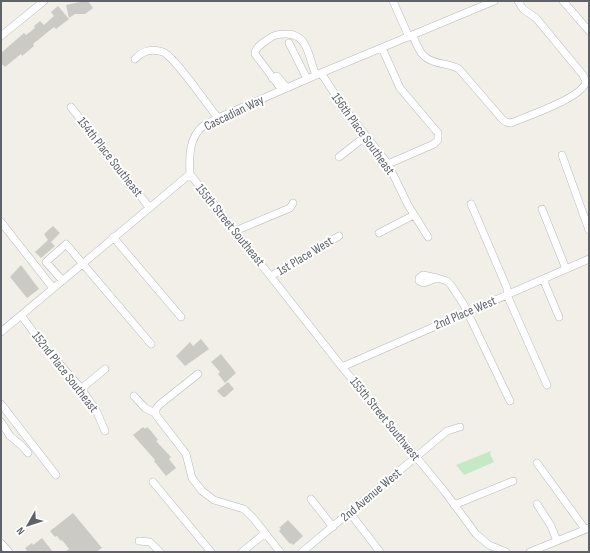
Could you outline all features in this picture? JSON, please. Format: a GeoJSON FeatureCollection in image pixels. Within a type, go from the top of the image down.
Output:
{"type":"FeatureCollection","features":[{"type":"Feature","properties":{"kind":"street"},"geometry":{"type":"LineString","coordinates":[[1,36],[44,1]]}},
{"type":"Feature","properties":{"kind":"street"},"geometry":{"type":"LineString","coordinates":[[393,1],[411,37],[426,58],[433,63],[453,66],[459,69],[503,120],[511,123],[568,99],[583,87],[586,82],[578,69],[536,18],[523,9],[518,1]]}},
{"type":"Feature","properties":{"kind":"street","name":"Cascadian Way"},"geometry":{"type":"LineString","coordinates":[[190,174],[189,156],[192,144],[198,131],[203,126],[318,74],[411,37],[494,1]]}},
{"type":"Feature","properties":{"kind":"street"},"geometry":{"type":"LineString","coordinates":[[563,1],[589,31]]}},
{"type":"Feature","properties":{"kind":"street","name":"156th Place Southeast"},"geometry":{"type":"LineString","coordinates":[[284,89],[277,76],[272,78],[255,56],[255,51],[271,37],[283,34],[298,36],[306,44],[318,74],[388,164],[414,215],[428,237]]}},
{"type":"Feature","properties":{"kind":"street"},"geometry":{"type":"LineString","coordinates":[[289,43],[307,79]]}},
{"type":"Feature","properties":{"kind":"street"},"geometry":{"type":"LineString","coordinates":[[382,48],[400,88],[438,133],[438,140],[434,144],[388,164]]}},
{"type":"Feature","properties":{"kind":"street"},"geometry":{"type":"LineString","coordinates":[[135,59],[140,53],[152,50],[164,52],[174,62],[218,118]]}},
{"type":"Feature","properties":{"kind":"street","name":"154th Place Southeast"},"geometry":{"type":"LineString","coordinates":[[71,107],[149,207]]}},
{"type":"Feature","properties":{"kind":"street"},"geometry":{"type":"LineString","coordinates":[[339,157],[366,136]]}},
{"type":"Feature","properties":{"kind":"street"},"geometry":{"type":"LineString","coordinates":[[562,155],[589,230]]}},
{"type":"Feature","properties":{"kind":"street"},"geometry":{"type":"LineString","coordinates":[[1,332],[190,174]]}},
{"type":"Feature","properties":{"kind":"street","name":"155th Street Southeast"},"geometry":{"type":"LineString","coordinates":[[190,174],[271,276]]}},
{"type":"Feature","properties":{"kind":"street"},"geometry":{"type":"LineString","coordinates":[[235,231],[290,208],[293,203]]}},
{"type":"Feature","properties":{"kind":"street"},"geometry":{"type":"LineString","coordinates":[[472,204],[508,288],[508,295],[547,385]]}},
{"type":"Feature","properties":{"kind":"street"},"geometry":{"type":"LineString","coordinates":[[542,209],[566,269]]}},
{"type":"Feature","properties":{"kind":"street"},"geometry":{"type":"LineString","coordinates":[[379,233],[414,215]]}},
{"type":"Feature","properties":{"kind":"street"},"geometry":{"type":"LineString","coordinates":[[1,222],[53,288]]}},
{"type":"Feature","properties":{"kind":"street","name":"1st Place West"},"geometry":{"type":"LineString","coordinates":[[271,276],[338,236]]}},
{"type":"Feature","properties":{"kind":"street"},"geometry":{"type":"LineString","coordinates":[[113,237],[181,316]]}},
{"type":"Feature","properties":{"kind":"street"},"geometry":{"type":"LineString","coordinates":[[62,280],[46,262],[66,244],[151,344]]}},
{"type":"Feature","properties":{"kind":"street","name":"2nd Place West"},"geometry":{"type":"LineString","coordinates":[[342,367],[589,259]]}},
{"type":"Feature","properties":{"kind":"street","name":"155th Street Southwest"},"geometry":{"type":"LineString","coordinates":[[271,276],[476,534],[489,545],[506,552]]}},
{"type":"Feature","properties":{"kind":"street"},"geometry":{"type":"LineString","coordinates":[[437,278],[447,281],[468,312],[510,400]]}},
{"type":"Feature","properties":{"kind":"street"},"geometry":{"type":"LineString","coordinates":[[543,279],[559,317]]}},
{"type":"Feature","properties":{"kind":"street","name":"152nd Place Southeast"},"geometry":{"type":"LineString","coordinates":[[21,315],[43,345],[81,389],[96,410],[105,431]]}},
{"type":"Feature","properties":{"kind":"street"},"geometry":{"type":"LineString","coordinates":[[81,389],[105,369]]}},
{"type":"Feature","properties":{"kind":"street"},"geometry":{"type":"LineString","coordinates":[[155,413],[159,405],[198,374]]}},
{"type":"Feature","properties":{"kind":"street"},"geometry":{"type":"LineString","coordinates":[[134,396],[145,408],[155,413],[186,454],[192,478],[202,492],[214,500],[244,509],[254,519],[280,552]]}},
{"type":"Feature","properties":{"kind":"street"},"geometry":{"type":"LineString","coordinates":[[1,404],[56,475]]}},
{"type":"Feature","properties":{"kind":"street"},"geometry":{"type":"LineString","coordinates":[[1,422],[10,436],[28,453]]}},
{"type":"Feature","properties":{"kind":"street","name":"2nd Avenue West"},"geometry":{"type":"LineString","coordinates":[[302,552],[447,431],[460,427]]}},
{"type":"Feature","properties":{"kind":"street"},"geometry":{"type":"LineString","coordinates":[[530,552],[587,528],[538,463]]}},
{"type":"Feature","properties":{"kind":"street"},"geometry":{"type":"LineString","coordinates":[[454,505],[513,480]]}},
{"type":"Feature","properties":{"kind":"street"},"geometry":{"type":"LineString","coordinates":[[154,482],[211,552]]}},
{"type":"Feature","properties":{"kind":"street"},"geometry":{"type":"LineString","coordinates":[[311,499],[333,527]]}},
{"type":"Feature","properties":{"kind":"street"},"geometry":{"type":"LineString","coordinates":[[537,504],[551,526],[557,541]]}},
{"type":"Feature","properties":{"kind":"street"},"geometry":{"type":"LineString","coordinates":[[350,513],[380,552]]}},
{"type":"Feature","properties":{"kind":"street"},"geometry":{"type":"LineString","coordinates":[[242,552],[265,533]]}},
{"type":"Feature","properties":{"kind":"street"},"geometry":{"type":"LineString","coordinates":[[139,541],[150,542],[160,552]]}},
{"type":"Feature","properties":{"kind":"street"},"geometry":{"type":"LineString","coordinates":[[1,543],[9,552]]}},
{"type":"Feature","properties":{"kind":"green space"},"geometry":{"type":"Polygon","coordinates":[[[491,451],[490,454],[494,462],[464,475],[456,465],[491,451]]]}},
{"type":"Feature","properties":{"kind":"building"},"geometry":{"type":"Polygon","coordinates":[[[88,1],[93,8],[85,14],[75,14],[69,18],[66,5],[88,1]]]}},
{"type":"Feature","properties":{"kind":"building"},"geometry":{"type":"Polygon","coordinates":[[[58,6],[69,19],[56,29],[54,27],[33,44],[34,46],[22,56],[21,54],[5,67],[1,63],[1,53],[24,33],[26,35],[35,28],[34,26],[40,21],[44,25],[54,16],[51,12],[58,6]]]}},
{"type":"Feature","properties":{"kind":"building"},"geometry":{"type":"Polygon","coordinates":[[[53,226],[60,233],[51,242],[55,246],[41,258],[35,252],[48,240],[44,234],[53,226]]]}},
{"type":"Feature","properties":{"kind":"building"},"geometry":{"type":"Polygon","coordinates":[[[21,265],[39,289],[27,298],[10,277],[21,265]]]}},
{"type":"Feature","properties":{"kind":"building"},"geometry":{"type":"Polygon","coordinates":[[[201,339],[209,349],[185,366],[176,356],[190,342],[193,346],[201,339]]]}},
{"type":"Feature","properties":{"kind":"building"},"geometry":{"type":"Polygon","coordinates":[[[221,354],[236,373],[225,383],[218,374],[220,372],[211,362],[221,354]]]}},
{"type":"Feature","properties":{"kind":"building"},"geometry":{"type":"Polygon","coordinates":[[[228,382],[234,389],[223,397],[217,391],[228,382]]]}},
{"type":"Feature","properties":{"kind":"building"},"geometry":{"type":"Polygon","coordinates":[[[143,427],[145,429],[147,427],[151,431],[158,440],[156,441],[171,457],[169,459],[176,468],[166,476],[154,461],[155,460],[133,435],[143,427]]]}},
{"type":"Feature","properties":{"kind":"building"},"geometry":{"type":"Polygon","coordinates":[[[73,513],[102,548],[96,552],[65,552],[69,549],[62,540],[61,541],[57,536],[55,537],[50,531],[73,513]]]}},
{"type":"Feature","properties":{"kind":"building"},"geometry":{"type":"Polygon","coordinates":[[[288,520],[303,536],[293,545],[291,543],[290,544],[279,531],[281,529],[279,528],[288,520]]]}},
{"type":"Feature","properties":{"kind":"building"},"geometry":{"type":"Polygon","coordinates":[[[42,538],[53,552],[28,552],[25,548],[32,543],[33,545],[42,538]]]}}]}
